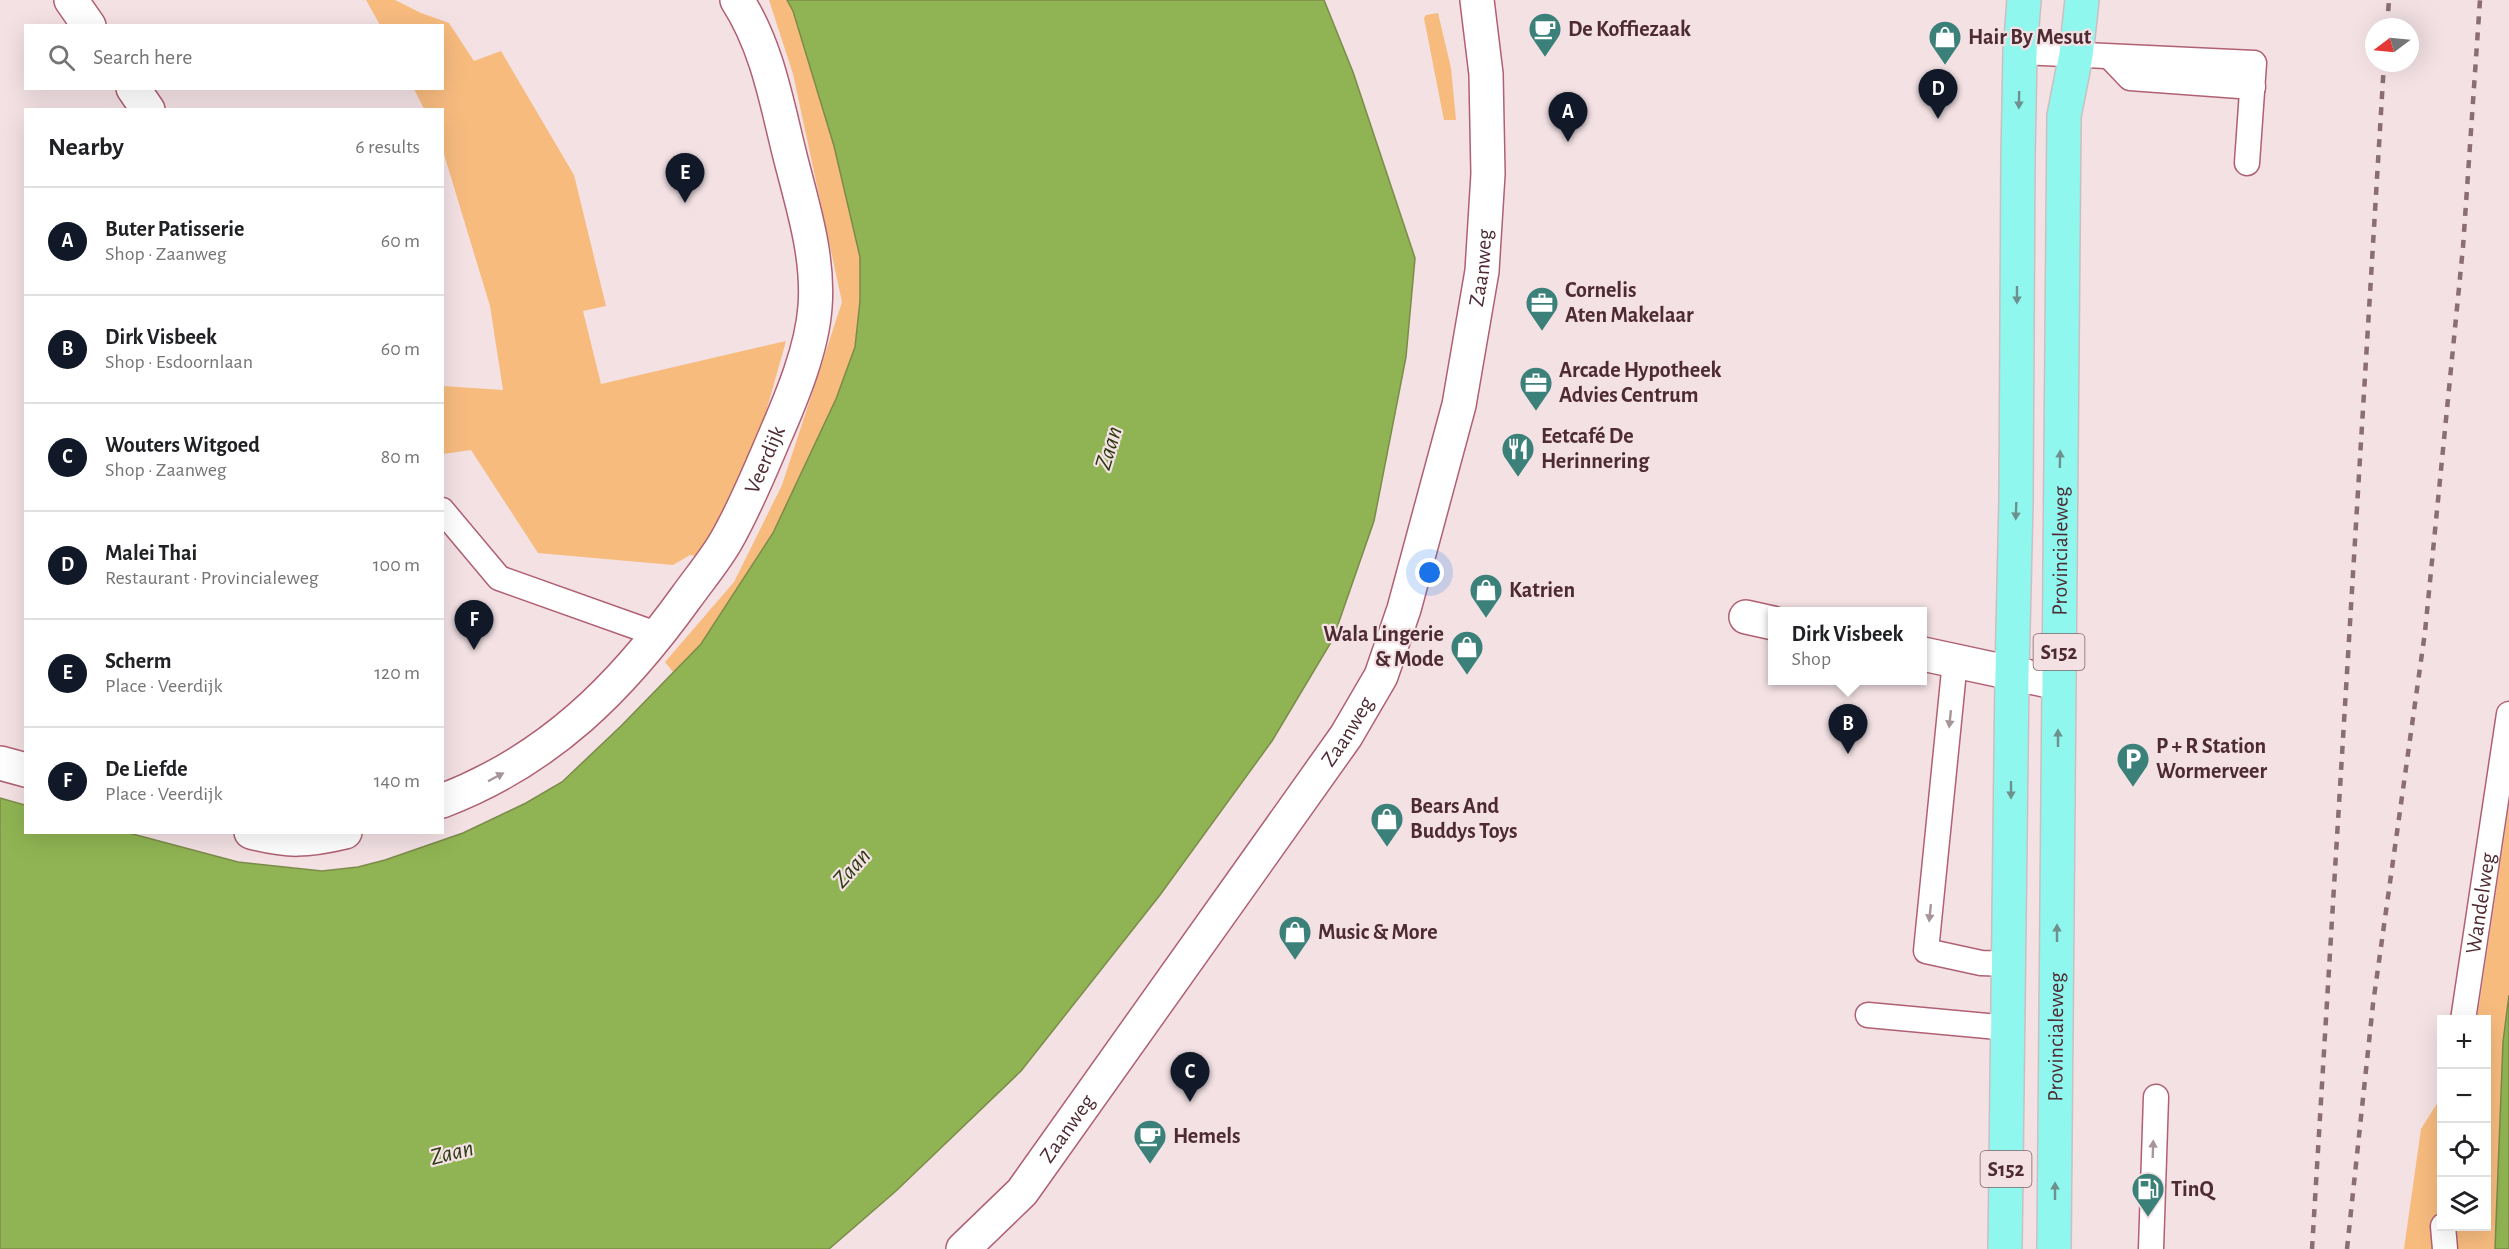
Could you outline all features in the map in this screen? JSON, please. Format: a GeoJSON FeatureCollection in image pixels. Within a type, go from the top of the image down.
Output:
{"type":"FeatureCollection","features":[{"type":"Feature","properties":{"kind":"main road","name":"Provincialeweg"},"geometry":{"type":"LineString","coordinates":[[2005,1249],[2020,52],[2024,0]]}},
{"type":"Feature","properties":{"kind":"main road","name":"Provincialeweg"},"geometry":{"type":"LineString","coordinates":[[2054,1249],[2064,116],[2076,55],[2082,0]]}},
{"type":"Feature","properties":{"kind":"street"},"geometry":{"type":"LineString","coordinates":[[71,0],[88,24]]}},
{"type":"Feature","properties":{"kind":"street","name":"Veerdijk"},"geometry":{"type":"LineString","coordinates":[[444,800],[485,783],[520,764],[563,733],[623,678],[659,635],[725,543],[748,498],[798,378],[815,309],[816,282],[810,237],[768,67],[758,39],[737,0]]}},
{"type":"Feature","properties":{"kind":"street","name":"Zaanweg"},"geometry":{"type":"LineString","coordinates":[[963,1249],[1022,1192],[1346,736],[1381,676],[1422,548],[1459,405],[1482,271],[1488,174],[1486,74],[1477,0]]}},
{"type":"Feature","properties":{"kind":"street"},"geometry":{"type":"LineString","coordinates":[[134,90],[147,108]]}},
{"type":"Feature","properties":{"kind":"street"},"geometry":{"type":"LineString","coordinates":[[1927,655],[2058,683]]}},
{"type":"Feature","properties":{"kind":"street"},"geometry":{"type":"LineString","coordinates":[[0,763],[24,769]]}},
{"type":"Feature","properties":{"kind":"street"},"geometry":{"type":"LineString","coordinates":[[259,834],[278,839],[311,840],[336,834]]}},
{"type":"Feature","properties":{"kind":"lane"},"geometry":{"type":"LineString","coordinates":[[2020,52],[2110,57],[2130,78],[2253,87],[2247,163]]}},
{"type":"Feature","properties":{"kind":"lane"},"geometry":{"type":"LineString","coordinates":[[444,512],[499,578],[659,635]]}},
{"type":"Feature","properties":{"kind":"lane"},"geometry":{"type":"LineString","coordinates":[[1955,661],[1926,951],[1981,963],[2010,964]]}},
{"type":"Feature","properties":{"kind":"lane","name":"Wandelweg"},"geometry":{"type":"LineString","coordinates":[[2464,1015],[2509,714]]}},
{"type":"Feature","properties":{"kind":"lane"},"geometry":{"type":"LineString","coordinates":[[1868,1015],[2008,1028]]}},
{"type":"Feature","properties":{"kind":"lane"},"geometry":{"type":"LineString","coordinates":[[2151,1249],[2156,1096]]}},
{"type":"Feature","properties":{"kind":"lane"},"geometry":{"type":"LineString","coordinates":[[2443,1231],[2445,1249]]}},
{"type":"Feature","properties":{"kind":"shaded area"},"geometry":{"type":"Polygon","coordinates":[[[366,0],[395,0],[449,23],[474,61],[501,51],[574,175],[606,306],[583,311],[601,384],[786,341],[757,444],[704,557],[690,555],[673,565],[538,553],[471,450],[444,454],[444,386],[503,390],[490,306],[444,154],[444,108],[424,108],[414,90],[444,90],[444,24],[379,24],[366,0]]]}},
{"type":"Feature","properties":{"kind":"shaded area"},"geometry":{"type":"Polygon","coordinates":[[[769,0],[787,0],[793,11],[834,146],[860,257],[860,301],[855,347],[836,399],[773,533],[701,644],[673,672],[665,662],[734,582],[782,485],[842,302],[793,74],[769,0]]]}},
{"type":"Feature","properties":{"kind":"shaded area"},"geometry":{"type":"Polygon","coordinates":[[[1438,13],[1451,68],[1456,120],[1444,120],[1424,18],[1426,15],[1438,13]]]}},
{"type":"Feature","properties":{"kind":"shaded area"},"geometry":{"type":"Polygon","coordinates":[[[2509,806],[2509,995],[2503,1042],[2495,1249],[2404,1249],[2421,1129],[2437,1103],[2437,1231],[2491,1231],[2491,1015],[2478,1015],[2509,806]]]}},
{"type":"Feature","properties":{"kind":"water","name":"Zaan"},"geometry":{"type":"Polygon","coordinates":[[[787,0],[1324,0],[1353,72],[1415,258],[1406,357],[1374,521],[1333,639],[1272,741],[1160,895],[1021,1071],[896,1191],[829,1249],[0,1249],[0,798],[24,805],[24,834],[133,834],[238,862],[322,871],[358,867],[385,860],[463,833],[526,803],[562,782],[621,726],[701,644],[773,533],[836,399],[855,347],[860,301],[860,257],[834,146],[793,11],[787,0]]]}},
{"type":"Feature","properties":{"kind":"water"},"geometry":{"type":"Polygon","coordinates":[[[2509,995],[2509,1249],[2495,1249],[2503,1042],[2509,995]]]}},
{"type":"Feature","properties":{"kind":"railway"},"geometry":{"type":"LineString","coordinates":[[2388,18],[2389,0]]}},
{"type":"Feature","properties":{"kind":"railway"},"geometry":{"type":"LineString","coordinates":[[2347,1249],[2373,1004],[2425,632],[2463,247],[2480,0]]}},
{"type":"Feature","properties":{"kind":"railway"},"geometry":{"type":"LineString","coordinates":[[2312,1249],[2383,72]]}},
{"type":"Feature","properties":{"kind":"place","name":"De Koffiezaak"},"geometry":{"type":"Point","coordinates":[1545,58]}},
{"type":"Feature","properties":{"kind":"place","name":"Hair By Mesut"},"geometry":{"type":"Point","coordinates":[1945,66]}},
{"type":"Feature","properties":{"kind":"place","name":"Malei Thai"},"geometry":{"type":"Point","coordinates":[1938,119]}},
{"type":"Feature","properties":{"kind":"place","name":"Buter Patisserie"},"geometry":{"type":"Point","coordinates":[1568,142]}},
{"type":"Feature","properties":{"kind":"place","name":"Scherm"},"geometry":{"type":"Point","coordinates":[685,203]}},
{"type":"Feature","properties":{"kind":"place","name":"Cornelis Aten Makelaar"},"geometry":{"type":"Point","coordinates":[1542,332]}},
{"type":"Feature","properties":{"kind":"place","name":"Arcade Hypotheek Advies Centrum"},"geometry":{"type":"Point","coordinates":[1536,412]}},
{"type":"Feature","properties":{"kind":"place","name":"Eetcafé De Herinnering"},"geometry":{"type":"Point","coordinates":[1518,478]}},
{"type":"Feature","properties":{"kind":"place","name":"Katrien"},"geometry":{"type":"Point","coordinates":[1486,619]}},
{"type":"Feature","properties":{"kind":"place","name":"De Liefde"},"geometry":{"type":"Point","coordinates":[474,650]}},
{"type":"Feature","properties":{"kind":"place","name":"Wala Lingerie & Mode"},"geometry":{"type":"Point","coordinates":[1467,676]}},
{"type":"Feature","properties":{"kind":"place","name":"Dirk Visbeek"},"geometry":{"type":"Point","coordinates":[1848,754]}},
{"type":"Feature","properties":{"kind":"place","name":"P + R Station Wormerveer"},"geometry":{"type":"Point","coordinates":[2133,788]}},
{"type":"Feature","properties":{"kind":"place","name":"Bears And Buddys Toys"},"geometry":{"type":"Point","coordinates":[1387,848]}},
{"type":"Feature","properties":{"kind":"place","name":"Music & More"},"geometry":{"type":"Point","coordinates":[1295,961]}},
{"type":"Feature","properties":{"kind":"place","name":"Wouters Witgoed"},"geometry":{"type":"Point","coordinates":[1190,1102]}},
{"type":"Feature","properties":{"kind":"place","name":"Hemels"},"geometry":{"type":"Point","coordinates":[1150,1165]}},
{"type":"Feature","properties":{"kind":"place","name":"TinQ"},"geometry":{"type":"Point","coordinates":[2148,1218]}}]}
